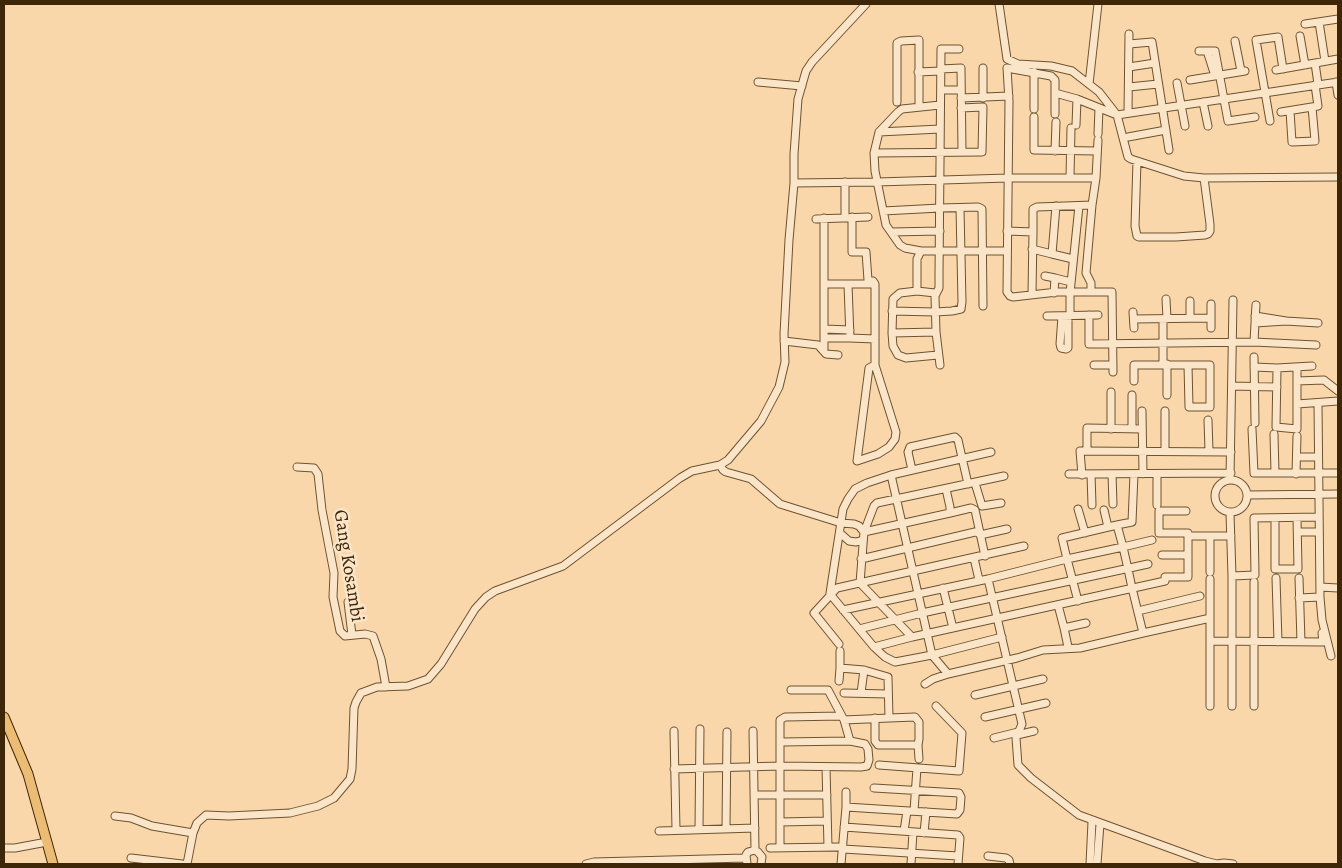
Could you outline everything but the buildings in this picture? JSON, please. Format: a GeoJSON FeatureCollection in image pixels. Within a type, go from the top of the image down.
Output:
{"type":"FeatureCollection","features":[{"type":"Feature","properties":{"kind":"main road"},"geometry":{"type":"LineString","coordinates":[[4,717],[28,774],[53,864]]}},
{"type":"Feature","properties":{"kind":"street"},"geometry":{"type":"LineString","coordinates":[[187,864],[193,833],[199,819],[206,814],[229,816],[290,813],[318,806],[334,798],[347,784],[351,774],[356,702],[358,697],[366,691],[386,687],[408,686],[423,681],[432,675],[475,609],[490,594],[563,566],[680,478],[692,471],[720,465],[732,457],[761,421],[780,387],[785,362],[784,340],[798,99],[806,71],[812,62],[866,4]]}},
{"type":"Feature","properties":{"kind":"street"},"geometry":{"type":"LineString","coordinates":[[999,4],[1007,59],[1018,64],[1051,66],[1072,71],[1089,84],[1099,92],[1117,115],[1128,156],[1137,161],[1184,176],[1204,178],[1338,177]]}},
{"type":"Feature","properties":{"kind":"street"},"geometry":{"type":"LineString","coordinates":[[1089,84],[1098,4]]}},
{"type":"Feature","properties":{"kind":"street"},"geometry":{"type":"LineString","coordinates":[[1305,24],[1338,19]]}},
{"type":"Feature","properties":{"kind":"street"},"geometry":{"type":"LineString","coordinates":[[1318,22],[1325,62]]}},
{"type":"Feature","properties":{"kind":"street"},"geometry":{"type":"LineString","coordinates":[[1128,112],[1129,34]]}},
{"type":"Feature","properties":{"kind":"street"},"geometry":{"type":"LineString","coordinates":[[1300,36],[1305,65]]}},
{"type":"Feature","properties":{"kind":"street"},"geometry":{"type":"LineString","coordinates":[[1270,121],[1256,40],[1278,37],[1279,69],[1338,60]]}},
{"type":"Feature","properties":{"kind":"street"},"geometry":{"type":"LineString","coordinates":[[897,102],[897,42],[919,40],[919,107]]}},
{"type":"Feature","properties":{"kind":"street"},"geometry":{"type":"LineString","coordinates":[[1190,80],[1243,71],[1235,41]]}},
{"type":"Feature","properties":{"kind":"street"},"geometry":{"type":"LineString","coordinates":[[1129,44],[1152,42],[1169,150]]}},
{"type":"Feature","properties":{"kind":"street"},"geometry":{"type":"LineString","coordinates":[[940,364],[936,332],[935,293],[939,284],[940,250],[941,49],[959,49]]}},
{"type":"Feature","properties":{"kind":"street"},"geometry":{"type":"LineString","coordinates":[[1199,51],[1215,51],[1217,76],[1228,121],[1255,116]]}},
{"type":"Feature","properties":{"kind":"street"},"geometry":{"type":"LineString","coordinates":[[1129,67],[1155,63]]}},
{"type":"Feature","properties":{"kind":"street"},"geometry":{"type":"LineString","coordinates":[[1281,112],[1318,106],[1315,63]]}},
{"type":"Feature","properties":{"kind":"street"},"geometry":{"type":"LineString","coordinates":[[918,72],[961,68],[962,152]]}},
{"type":"Feature","properties":{"kind":"street"},"geometry":{"type":"LineString","coordinates":[[983,68],[984,98]]}},
{"type":"Feature","properties":{"kind":"street"},"geometry":{"type":"LineString","coordinates":[[1056,151],[1054,78],[1034,72],[1007,68],[1009,96],[1006,251],[1008,294],[1013,297],[1032,294],[1112,292],[1113,368],[1094,365]]}},
{"type":"Feature","properties":{"kind":"street"},"geometry":{"type":"LineString","coordinates":[[1034,72],[1034,109]]}},
{"type":"Feature","properties":{"kind":"street"},"geometry":{"type":"LineString","coordinates":[[758,82],[802,86]]}},
{"type":"Feature","properties":{"kind":"street"},"geometry":{"type":"LineString","coordinates":[[1055,93],[1117,115],[1337,82],[1338,96]]}},
{"type":"Feature","properties":{"kind":"street"},"geometry":{"type":"LineString","coordinates":[[1178,83],[1185,126]]}},
{"type":"Feature","properties":{"kind":"street"},"geometry":{"type":"LineString","coordinates":[[1129,87],[1158,84]]}},
{"type":"Feature","properties":{"kind":"street"},"geometry":{"type":"LineString","coordinates":[[941,90],[984,98],[1009,96]]}},
{"type":"Feature","properties":{"kind":"street"},"geometry":{"type":"LineString","coordinates":[[1070,178],[1077,100]]}},
{"type":"Feature","properties":{"kind":"street"},"geometry":{"type":"LineString","coordinates":[[1203,102],[1208,126]]}},
{"type":"Feature","properties":{"kind":"street"},"geometry":{"type":"LineString","coordinates":[[940,105],[902,109],[879,132],[874,153],[877,182],[886,225],[900,245],[905,248],[921,251],[1006,251]]}},
{"type":"Feature","properties":{"kind":"street"},"geometry":{"type":"LineString","coordinates":[[874,153],[982,152],[983,107],[961,108]]}},
{"type":"Feature","properties":{"kind":"street"},"geometry":{"type":"LineString","coordinates":[[1312,107],[1315,141]]}},
{"type":"Feature","properties":{"kind":"street"},"geometry":{"type":"LineString","coordinates":[[1091,292],[1091,283],[1086,273],[1096,178],[1098,108]]}},
{"type":"Feature","properties":{"kind":"street"},"geometry":{"type":"LineString","coordinates":[[1290,111],[1292,142],[1323,141]]}},
{"type":"Feature","properties":{"kind":"street"},"geometry":{"type":"LineString","coordinates":[[1034,117],[1034,150],[1097,151]]}},
{"type":"Feature","properties":{"kind":"street"},"geometry":{"type":"LineString","coordinates":[[879,132],[940,129]]}},
{"type":"Feature","properties":{"kind":"street"},"geometry":{"type":"LineString","coordinates":[[1128,136],[1166,130]]}},
{"type":"Feature","properties":{"kind":"street"},"geometry":{"type":"LineString","coordinates":[[1137,161],[1135,226],[1137,236],[1139,237],[1176,237],[1208,234],[1210,224],[1204,178]]}},
{"type":"Feature","properties":{"kind":"street"},"geometry":{"type":"LineString","coordinates":[[794,183],[1096,178]]}},
{"type":"Feature","properties":{"kind":"street"},"geometry":{"type":"LineString","coordinates":[[846,182],[852,252],[866,252],[868,280],[873,281],[875,284]]}},
{"type":"Feature","properties":{"kind":"street"},"geometry":{"type":"LineString","coordinates":[[1032,294],[1033,209],[1037,207],[1092,205]]}},
{"type":"Feature","properties":{"kind":"street"},"geometry":{"type":"LineString","coordinates":[[1052,254],[1056,206]]}},
{"type":"Feature","properties":{"kind":"street"},"geometry":{"type":"LineString","coordinates":[[1067,316],[1079,206]]}},
{"type":"Feature","properties":{"kind":"street"},"geometry":{"type":"LineString","coordinates":[[883,211],[978,207],[982,209],[983,306]]}},
{"type":"Feature","properties":{"kind":"street"},"geometry":{"type":"LineString","coordinates":[[892,311],[952,312],[961,309],[960,208]]}},
{"type":"Feature","properties":{"kind":"street"},"geometry":{"type":"LineString","coordinates":[[824,349],[824,284],[820,218],[868,217]]}},
{"type":"Feature","properties":{"kind":"street"},"geometry":{"type":"LineString","coordinates":[[891,232],[940,231]]}},
{"type":"Feature","properties":{"kind":"street"},"geometry":{"type":"LineString","coordinates":[[1007,232],[1033,232]]}},
{"type":"Feature","properties":{"kind":"street"},"geometry":{"type":"LineString","coordinates":[[1032,249],[1073,258]]}},
{"type":"Feature","properties":{"kind":"street"},"geometry":{"type":"LineString","coordinates":[[917,291],[917,259],[921,251]]}},
{"type":"Feature","properties":{"kind":"street"},"geometry":{"type":"LineString","coordinates":[[1045,276],[1071,282]]}},
{"type":"Feature","properties":{"kind":"street"},"geometry":{"type":"LineString","coordinates":[[1054,293],[1055,278]]}},
{"type":"Feature","properties":{"kind":"street"},"geometry":{"type":"LineString","coordinates":[[824,284],[875,284]]}},
{"type":"Feature","properties":{"kind":"street"},"geometry":{"type":"LineString","coordinates":[[848,284],[850,338]]}},
{"type":"Feature","properties":{"kind":"street"},"geometry":{"type":"LineString","coordinates":[[875,284],[875,365],[896,432],[895,439],[889,448],[857,461],[869,368],[875,365]]}},
{"type":"Feature","properties":{"kind":"street"},"geometry":{"type":"LineString","coordinates":[[935,293],[917,291],[896,295],[893,299],[892,333],[896,351],[901,357],[938,354]]}},
{"type":"Feature","properties":{"kind":"street"},"geometry":{"type":"LineString","coordinates":[[1166,300],[1163,342],[1167,395]]}},
{"type":"Feature","properties":{"kind":"street"},"geometry":{"type":"LineString","coordinates":[[1231,476],[1233,300]]}},
{"type":"Feature","properties":{"kind":"street"},"geometry":{"type":"LineString","coordinates":[[1190,301],[1190,318]]}},
{"type":"Feature","properties":{"kind":"street"},"geometry":{"type":"LineString","coordinates":[[1211,304],[1211,328]]}},
{"type":"Feature","properties":{"kind":"street"},"geometry":{"type":"LineString","coordinates":[[1254,342],[1256,305]]}},
{"type":"Feature","properties":{"kind":"street"},"geometry":{"type":"LineString","coordinates":[[1088,315],[1089,344],[1254,342],[1316,345]]}},
{"type":"Feature","properties":{"kind":"street"},"geometry":{"type":"LineString","coordinates":[[1047,316],[1098,315]]}},
{"type":"Feature","properties":{"kind":"street"},"geometry":{"type":"LineString","coordinates":[[1134,328],[1134,315],[1165,319],[1211,318]]}},
{"type":"Feature","properties":{"kind":"street"},"geometry":{"type":"LineString","coordinates":[[1255,319],[1318,323]]}},
{"type":"Feature","properties":{"kind":"street"},"geometry":{"type":"LineString","coordinates":[[824,329],[850,330]]}},
{"type":"Feature","properties":{"kind":"street"},"geometry":{"type":"LineString","coordinates":[[892,333],[936,332]]}},
{"type":"Feature","properties":{"kind":"street"},"geometry":{"type":"LineString","coordinates":[[824,338],[875,339]]}},
{"type":"Feature","properties":{"kind":"street"},"geometry":{"type":"LineString","coordinates":[[784,340],[818,345],[826,354],[838,355]]}},
{"type":"Feature","properties":{"kind":"street"},"geometry":{"type":"LineString","coordinates":[[1254,357],[1254,473],[1338,473]]}},
{"type":"Feature","properties":{"kind":"street"},"geometry":{"type":"LineString","coordinates":[[1134,381],[1134,365],[1165,364],[1210,365],[1210,407],[1188,407],[1188,365]]}},
{"type":"Feature","properties":{"kind":"street"},"geometry":{"type":"LineString","coordinates":[[1254,366],[1277,368],[1312,366]]}},
{"type":"Feature","properties":{"kind":"street"},"geometry":{"type":"LineString","coordinates":[[1277,368],[1276,427],[1297,429],[1297,366]]}},
{"type":"Feature","properties":{"kind":"street"},"geometry":{"type":"LineString","coordinates":[[868,378],[879,379]]}},
{"type":"Feature","properties":{"kind":"street"},"geometry":{"type":"LineString","coordinates":[[1297,381],[1324,380],[1338,390]]}},
{"type":"Feature","properties":{"kind":"street"},"geometry":{"type":"LineString","coordinates":[[1232,386],[1276,387]]}},
{"type":"Feature","properties":{"kind":"street"},"geometry":{"type":"LineString","coordinates":[[1111,392],[1111,429]]}},
{"type":"Feature","properties":{"kind":"street"},"geometry":{"type":"LineString","coordinates":[[1132,395],[1132,429]]}},
{"type":"Feature","properties":{"kind":"street"},"geometry":{"type":"LineString","coordinates":[[1297,404],[1338,401]]}},
{"type":"Feature","properties":{"kind":"street"},"geometry":{"type":"LineString","coordinates":[[1210,641],[1323,642],[1318,532],[1320,494],[1318,403]]}},
{"type":"Feature","properties":{"kind":"street"},"geometry":{"type":"LineString","coordinates":[[1142,411],[1143,474]]}},
{"type":"Feature","properties":{"kind":"street"},"geometry":{"type":"LineString","coordinates":[[1165,411],[1165,451]]}},
{"type":"Feature","properties":{"kind":"street"},"geometry":{"type":"LineString","coordinates":[[1208,420],[1209,451]]}},
{"type":"Feature","properties":{"kind":"street"},"geometry":{"type":"LineString","coordinates":[[1087,451],[1087,428],[1142,429]]}},
{"type":"Feature","properties":{"kind":"street"},"geometry":{"type":"LineString","coordinates":[[1274,434],[1275,474]]}},
{"type":"Feature","properties":{"kind":"street"},"geometry":{"type":"LineString","coordinates":[[912,470],[908,452],[910,447],[955,436],[958,440],[962,459],[982,506],[1001,503]]}},
{"type":"Feature","properties":{"kind":"street"},"geometry":{"type":"LineString","coordinates":[[1296,474],[1297,436]]}},
{"type":"Feature","properties":{"kind":"street"},"geometry":{"type":"LineString","coordinates":[[1082,474],[1080,451],[1232,452]]}},
{"type":"Feature","properties":{"kind":"street"},"geometry":{"type":"LineString","coordinates":[[991,452],[867,482],[855,489],[843,509],[830,594],[874,647],[885,657],[896,662],[1002,638]]}},
{"type":"Feature","properties":{"kind":"street"},"geometry":{"type":"LineString","coordinates":[[1296,457],[1318,457]]}},
{"type":"Feature","properties":{"kind":"street"},"geometry":{"type":"LineString","coordinates":[[720,465],[726,472],[751,478],[780,504],[841,523],[854,524],[860,526],[864,532]]}},
{"type":"Feature","properties":{"kind":"street","name":"Gang Kosambi"},"geometry":{"type":"LineString","coordinates":[[297,467],[314,468],[317,471],[334,573],[333,597],[340,631],[344,635],[365,634],[373,636],[381,659],[386,687]]}},
{"type":"Feature","properties":{"kind":"street"},"geometry":{"type":"LineString","coordinates":[[1069,474],[1231,476],[1242,484],[1248,495],[1246,504],[1242,508],[1230,513],[1218,507],[1214,495],[1219,484],[1231,476]]}},
{"type":"Feature","properties":{"kind":"street"},"geometry":{"type":"LineString","coordinates":[[1092,474],[1092,505]]}},
{"type":"Feature","properties":{"kind":"street"},"geometry":{"type":"LineString","coordinates":[[1112,474],[1113,504]]}},
{"type":"Feature","properties":{"kind":"street"},"geometry":{"type":"LineString","coordinates":[[1078,601],[1062,538],[1132,522],[1134,474]]}},
{"type":"Feature","properties":{"kind":"street"},"geometry":{"type":"LineString","coordinates":[[1157,474],[1158,505]]}},
{"type":"Feature","properties":{"kind":"street"},"geometry":{"type":"LineString","coordinates":[[891,476],[932,655],[948,674]]}},
{"type":"Feature","properties":{"kind":"street"},"geometry":{"type":"LineString","coordinates":[[912,637],[860,583],[864,532],[875,505],[1004,476]]}},
{"type":"Feature","properties":{"kind":"street"},"geometry":{"type":"LineString","coordinates":[[946,489],[950,513]]}},
{"type":"Feature","properties":{"kind":"street"},"geometry":{"type":"LineString","coordinates":[[1248,495],[1338,494]]}},
{"type":"Feature","properties":{"kind":"street"},"geometry":{"type":"LineString","coordinates":[[864,532],[974,509],[985,556]]}},
{"type":"Feature","properties":{"kind":"street"},"geometry":{"type":"LineString","coordinates":[[1078,509],[1085,533]]}},
{"type":"Feature","properties":{"kind":"street"},"geometry":{"type":"LineString","coordinates":[[1104,510],[1108,527]]}},
{"type":"Feature","properties":{"kind":"street"},"geometry":{"type":"LineString","coordinates":[[1186,511],[1159,511],[1159,533],[1188,533],[1188,536],[1231,536]]}},
{"type":"Feature","properties":{"kind":"street"},"geometry":{"type":"LineString","coordinates":[[1230,513],[1232,706]]}},
{"type":"Feature","properties":{"kind":"street"},"geometry":{"type":"LineString","coordinates":[[1232,576],[1254,575],[1254,518],[1319,518]]}},
{"type":"Feature","properties":{"kind":"street"},"geometry":{"type":"LineString","coordinates":[[1275,518],[1276,570],[1298,569],[1297,518]]}},
{"type":"Feature","properties":{"kind":"street"},"geometry":{"type":"LineString","coordinates":[[1117,525],[1143,634]]}},
{"type":"Feature","properties":{"kind":"street"},"geometry":{"type":"LineString","coordinates":[[861,559],[1007,529]]}},
{"type":"Feature","properties":{"kind":"street"},"geometry":{"type":"LineString","coordinates":[[1298,532],[1318,532]]}},
{"type":"Feature","properties":{"kind":"street"},"geometry":{"type":"LineString","coordinates":[[840,533],[849,541],[863,540]]}},
{"type":"Feature","properties":{"kind":"street"},"geometry":{"type":"LineString","coordinates":[[874,647],[1078,601],[1165,579],[1188,577],[1188,536]]}},
{"type":"Feature","properties":{"kind":"street"},"geometry":{"type":"LineString","coordinates":[[1210,536],[1210,706]]}},
{"type":"Feature","properties":{"kind":"street"},"geometry":{"type":"LineString","coordinates":[[842,610],[988,579],[1152,540]]}},
{"type":"Feature","properties":{"kind":"street"},"geometry":{"type":"LineString","coordinates":[[839,682],[839,647],[814,613],[830,594],[838,588],[1024,546]]}},
{"type":"Feature","properties":{"kind":"street"},"geometry":{"type":"LineString","coordinates":[[1162,555],[1188,555]]}},
{"type":"Feature","properties":{"kind":"street"},"geometry":{"type":"LineString","coordinates":[[974,558],[979,580]]}},
{"type":"Feature","properties":{"kind":"street"},"geometry":{"type":"LineString","coordinates":[[859,629],[947,607],[1148,564]]}},
{"type":"Feature","properties":{"kind":"street"},"geometry":{"type":"LineString","coordinates":[[1276,578],[1278,642]]}},
{"type":"Feature","properties":{"kind":"street"},"geometry":{"type":"LineString","coordinates":[[1298,578],[1300,642]]}},
{"type":"Feature","properties":{"kind":"street"},"geometry":{"type":"LineString","coordinates":[[988,579],[1022,724],[1017,733],[1017,762],[1020,768],[1074,813],[1096,823],[1205,861],[1217,864],[1233,864]]}},
{"type":"Feature","properties":{"kind":"street"},"geometry":{"type":"LineString","coordinates":[[1254,582],[1254,706]]}},
{"type":"Feature","properties":{"kind":"street"},"geometry":{"type":"LineString","coordinates":[[1320,587],[1338,588]]}},
{"type":"Feature","properties":{"kind":"street"},"geometry":{"type":"LineString","coordinates":[[943,588],[953,628]]}},
{"type":"Feature","properties":{"kind":"street"},"geometry":{"type":"LineString","coordinates":[[1138,611],[1200,596]]}},
{"type":"Feature","properties":{"kind":"street"},"geometry":{"type":"LineString","coordinates":[[1299,598],[1320,598]]}},
{"type":"Feature","properties":{"kind":"street"},"geometry":{"type":"LineString","coordinates":[[348,602],[352,636]]}},
{"type":"Feature","properties":{"kind":"street"},"geometry":{"type":"LineString","coordinates":[[1058,604],[1068,647]]}},
{"type":"Feature","properties":{"kind":"street"},"geometry":{"type":"LineString","coordinates":[[925,684],[948,674],[1043,650],[1068,647],[1080,648],[1206,619]]}},
{"type":"Feature","properties":{"kind":"street"},"geometry":{"type":"LineString","coordinates":[[1322,620],[1331,656]]}},
{"type":"Feature","properties":{"kind":"street"},"geometry":{"type":"LineString","coordinates":[[1064,628],[1086,623]]}},
{"type":"Feature","properties":{"kind":"street"},"geometry":{"type":"LineString","coordinates":[[840,668],[864,670],[888,677],[889,718]]}},
{"type":"Feature","properties":{"kind":"street"},"geometry":{"type":"LineString","coordinates":[[861,693],[864,670]]}},
{"type":"Feature","properties":{"kind":"street"},"geometry":{"type":"LineString","coordinates":[[975,695],[1043,679]]}},
{"type":"Feature","properties":{"kind":"street"},"geometry":{"type":"LineString","coordinates":[[791,690],[828,690],[843,718],[850,741]]}},
{"type":"Feature","properties":{"kind":"street"},"geometry":{"type":"LineString","coordinates":[[844,693],[888,694]]}},
{"type":"Feature","properties":{"kind":"street"},"geometry":{"type":"LineString","coordinates":[[985,718],[1046,702]]}},
{"type":"Feature","properties":{"kind":"street"},"geometry":{"type":"LineString","coordinates":[[878,765],[959,771],[962,733],[936,706]]}},
{"type":"Feature","properties":{"kind":"street"},"geometry":{"type":"LineString","coordinates":[[780,848],[780,720],[785,717],[915,717],[919,722],[919,759]]}},
{"type":"Feature","properties":{"kind":"street"},"geometry":{"type":"LineString","coordinates":[[875,718],[875,741],[878,745],[918,745]]}},
{"type":"Feature","properties":{"kind":"street"},"geometry":{"type":"LineString","coordinates":[[699,830],[700,730]]}},
{"type":"Feature","properties":{"kind":"street"},"geometry":{"type":"LineString","coordinates":[[674,731],[676,830]]}},
{"type":"Feature","properties":{"kind":"street"},"geometry":{"type":"LineString","coordinates":[[753,731],[755,850]]}},
{"type":"Feature","properties":{"kind":"street"},"geometry":{"type":"LineString","coordinates":[[994,738],[1034,731]]}},
{"type":"Feature","properties":{"kind":"street"},"geometry":{"type":"LineString","coordinates":[[726,828],[727,732]]}},
{"type":"Feature","properties":{"kind":"street"},"geometry":{"type":"LineString","coordinates":[[674,769],[780,766],[861,768],[867,766],[869,760],[865,744],[850,741],[781,742]]}},
{"type":"Feature","properties":{"kind":"street"},"geometry":{"type":"LineString","coordinates":[[826,767],[828,848]]}},
{"type":"Feature","properties":{"kind":"street"},"geometry":{"type":"LineString","coordinates":[[904,831],[916,790],[917,768]]}},
{"type":"Feature","properties":{"kind":"street"},"geometry":{"type":"LineString","coordinates":[[846,807],[957,814],[960,810],[961,795],[959,793],[874,788]]}},
{"type":"Feature","properties":{"kind":"street"},"geometry":{"type":"LineString","coordinates":[[841,864],[846,792]]}},
{"type":"Feature","properties":{"kind":"street"},"geometry":{"type":"LineString","coordinates":[[755,795],[827,795]]}},
{"type":"Feature","properties":{"kind":"street"},"geometry":{"type":"LineString","coordinates":[[924,833],[926,812]]}},
{"type":"Feature","properties":{"kind":"street"},"geometry":{"type":"LineString","coordinates":[[115,816],[131,818],[152,826],[193,833]]}},
{"type":"Feature","properties":{"kind":"street"},"geometry":{"type":"LineString","coordinates":[[780,822],[827,822]]}},
{"type":"Feature","properties":{"kind":"street"},"geometry":{"type":"LineString","coordinates":[[1090,864],[1096,823]]}},
{"type":"Feature","properties":{"kind":"street"},"geometry":{"type":"LineString","coordinates":[[1096,823],[1096,864]]}},
{"type":"Feature","properties":{"kind":"street"},"geometry":{"type":"LineString","coordinates":[[770,848],[841,848],[958,860],[959,836],[844,827]]}},
{"type":"Feature","properties":{"kind":"street"},"geometry":{"type":"LineString","coordinates":[[658,831],[755,828]]}},
{"type":"Feature","properties":{"kind":"street"},"geometry":{"type":"LineString","coordinates":[[911,864],[913,832]]}},
{"type":"Feature","properties":{"kind":"street"},"geometry":{"type":"LineString","coordinates":[[4,848],[48,842]]}},
{"type":"Feature","properties":{"kind":"street"},"geometry":{"type":"LineString","coordinates":[[586,864],[594,862],[746,861],[748,852],[755,850],[761,854],[761,864]]}},
{"type":"Feature","properties":{"kind":"street"},"geometry":{"type":"LineString","coordinates":[[988,856],[1006,858],[1011,864]]}},
{"type":"Feature","properties":{"kind":"street"},"geometry":{"type":"LineString","coordinates":[[131,858],[182,864]]}}]}
